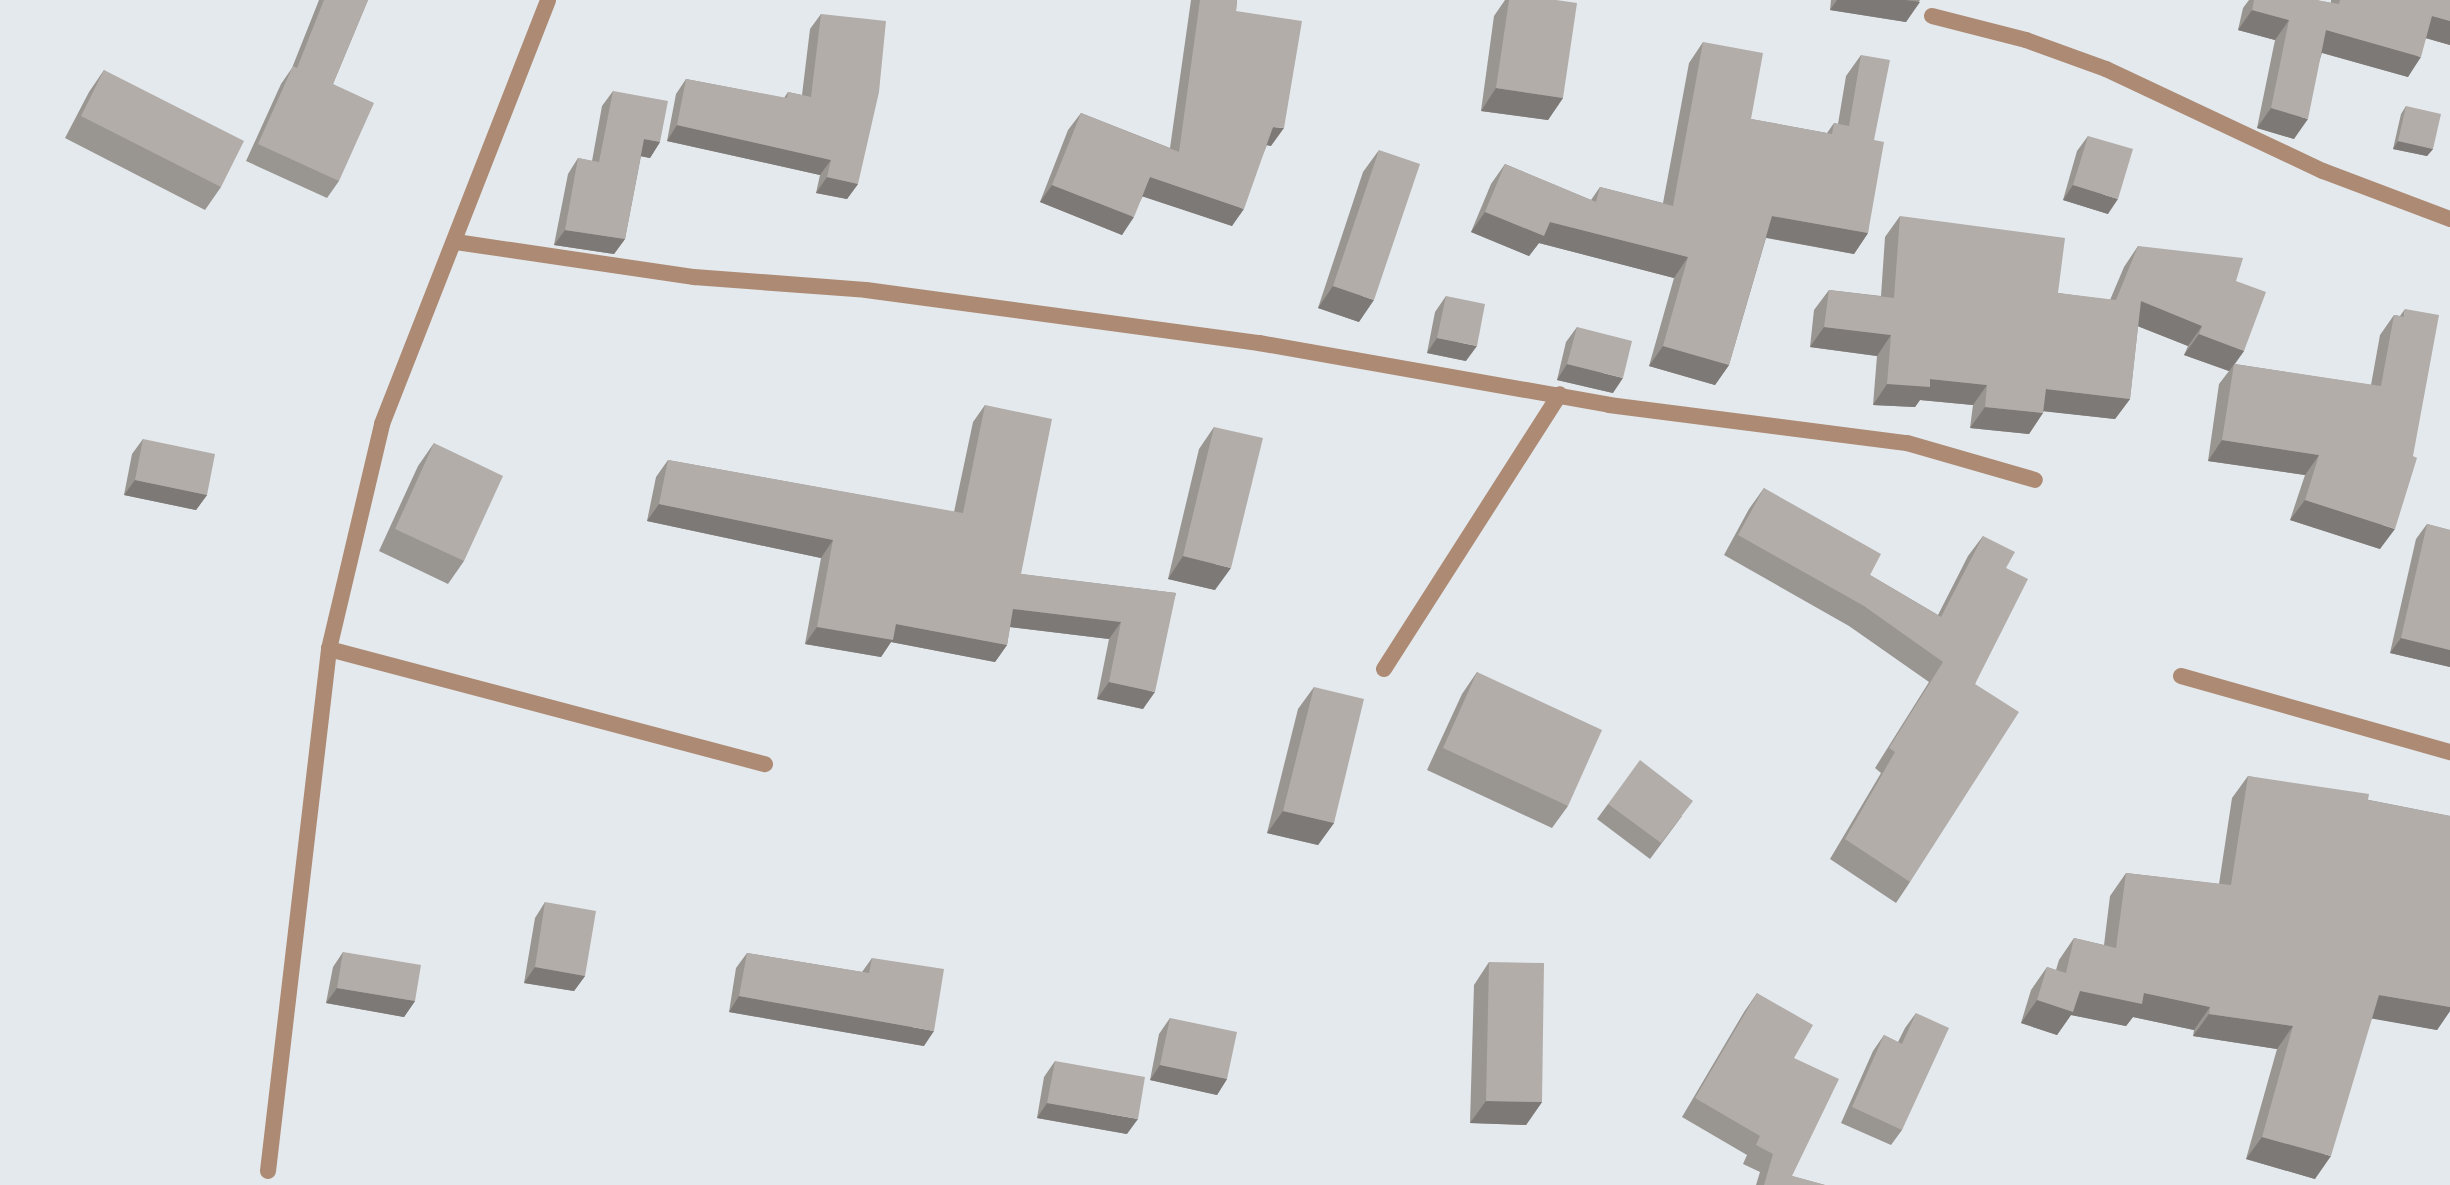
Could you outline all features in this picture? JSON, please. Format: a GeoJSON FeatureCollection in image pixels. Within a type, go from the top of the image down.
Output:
{"type":"FeatureCollection","features":[{"type":"Feature","properties":{"kind":"street"},"geometry":{"type":"LineString","coordinates":[[268,1171],[329,649],[382,424],[456,242],[548,0]]}},
{"type":"Feature","properties":{"kind":"street"},"geometry":{"type":"LineString","coordinates":[[1932,16],[2026,40],[2106,69],[2323,171],[2450,219]]}},
{"type":"Feature","properties":{"kind":"street"},"geometry":{"type":"LineString","coordinates":[[456,242],[694,277],[866,290],[1243,341],[1560,394],[1907,443],[2035,480]]}},
{"type":"Feature","properties":{"kind":"street"},"geometry":{"type":"LineString","coordinates":[[1384,669],[1560,394]]}},
{"type":"Feature","properties":{"kind":"street"},"geometry":{"type":"LineString","coordinates":[[329,649],[765,764]]}},
{"type":"Feature","properties":{"kind":"street"},"geometry":{"type":"LineString","coordinates":[[2181,676],[2450,752]]}},
{"type":"Feature","properties":{"kind":"building"},"geometry":{"type":"Polygon","coordinates":[[[324,0],[368,0],[333,84],[374,103],[339,181],[258,144],[293,66],[297,68],[324,0]]]}},
{"type":"Feature","properties":{"kind":"building"},"geometry":{"type":"Polygon","coordinates":[[[1200,0],[1237,0],[1236,11],[1302,21],[1284,128],[1273,127],[1244,209],[1150,177],[1134,217],[1052,185],[1081,113],[1179,152],[1200,0]]]}},
{"type":"Feature","properties":{"kind":"building"},"geometry":{"type":"Polygon","coordinates":[[[1509,0],[1577,3],[1563,98],[1496,88],[1509,0]]]}},
{"type":"Feature","properties":{"kind":"building"},"geometry":{"type":"Polygon","coordinates":[[[2254,0],[2316,0],[2339,4],[2340,0],[2450,0],[2450,21],[2432,16],[2421,57],[2326,30],[2308,119],[2271,108],[2289,20],[2252,10],[2254,0]]]}},
{"type":"Feature","properties":{"kind":"building"},"geometry":{"type":"Polygon","coordinates":[[[821,14],[886,21],[879,92],[858,184],[827,177],[831,160],[677,125],[686,79],[787,98],[788,92],[811,97],[821,14]]]}},
{"type":"Feature","properties":{"kind":"building"},"geometry":{"type":"Polygon","coordinates":[[[1703,42],[1763,53],[1751,119],[1832,134],[1834,123],[1849,126],[1861,55],[1890,60],[1874,140],[1884,142],[1868,233],[1772,216],[1729,365],[1663,346],[1688,257],[1550,222],[1544,236],[1485,212],[1505,164],[1596,202],[1600,187],[1673,206],[1703,42]]]}},
{"type":"Feature","properties":{"kind":"building"},"geometry":{"type":"Polygon","coordinates":[[[104,70],[244,141],[221,187],[81,116],[104,70]]]}},
{"type":"Feature","properties":{"kind":"building"},"geometry":{"type":"Polygon","coordinates":[[[613,91],[668,101],[660,142],[644,139],[625,239],[565,230],[578,158],[599,162],[613,91]]]}},
{"type":"Feature","properties":{"kind":"building"},"geometry":{"type":"Polygon","coordinates":[[[2406,106],[2441,114],[2433,149],[2398,141],[2406,106]]]}},
{"type":"Feature","properties":{"kind":"building"},"geometry":{"type":"Polygon","coordinates":[[[2088,136],[2133,149],[2118,199],[2073,185],[2088,136]]]}},
{"type":"Feature","properties":{"kind":"building"},"geometry":{"type":"Polygon","coordinates":[[[1379,150],[1420,164],[1374,300],[1333,286],[1379,150]]]}},
{"type":"Feature","properties":{"kind":"building"},"geometry":{"type":"Polygon","coordinates":[[[1900,216],[2065,238],[2058,293],[2116,300],[2138,246],[2243,258],[2236,281],[2266,292],[2244,351],[2199,334],[2202,326],[2141,301],[2130,399],[2046,389],[2043,413],[1985,407],[1987,385],[1930,379],[1930,387],[1887,384],[1891,335],[1824,327],[1829,290],[1894,298],[1900,216]]]}},
{"type":"Feature","properties":{"kind":"building"},"geometry":{"type":"Polygon","coordinates":[[[1446,296],[1485,304],[1477,346],[1437,338],[1446,296]]]}},
{"type":"Feature","properties":{"kind":"building"},"geometry":{"type":"Polygon","coordinates":[[[2405,309],[2439,315],[2413,456],[2417,458],[2395,529],[2305,500],[2319,455],[2222,440],[2234,364],[2381,386],[2394,315],[2404,317],[2405,309]]]}},
{"type":"Feature","properties":{"kind":"building"},"geometry":{"type":"Polygon","coordinates":[[[1577,327],[1632,341],[1623,378],[1567,364],[1577,327]]]}},
{"type":"Feature","properties":{"kind":"building"},"geometry":{"type":"Polygon","coordinates":[[[985,405],[1052,419],[1021,574],[1176,593],[1155,692],[1109,682],[1121,622],[1013,609],[1007,645],[896,624],[893,640],[817,627],[833,540],[659,504],[668,460],[963,513],[985,405]]]}},
{"type":"Feature","properties":{"kind":"building"},"geometry":{"type":"Polygon","coordinates":[[[1214,427],[1263,438],[1231,568],[1183,556],[1214,427]]]}},
{"type":"Feature","properties":{"kind":"building"},"geometry":{"type":"Polygon","coordinates":[[[143,439],[215,454],[207,495],[135,480],[143,439]]]}},
{"type":"Feature","properties":{"kind":"building"},"geometry":{"type":"Polygon","coordinates":[[[434,443],[503,476],[464,561],[395,529],[434,443]]]}},
{"type":"Feature","properties":{"kind":"building"},"geometry":{"type":"Polygon","coordinates":[[[1764,488],[1881,554],[1870,575],[1941,617],[1983,536],[2015,552],[2006,568],[2028,579],[1975,684],[2019,712],[1910,882],[1845,839],[1895,752],[1889,748],[1943,662],[1864,606],[1738,535],[1764,488]]]}},
{"type":"Feature","properties":{"kind":"building"},"geometry":{"type":"Polygon","coordinates":[[[2427,524],[2450,530],[2450,650],[2401,638],[2427,524]]]}},
{"type":"Feature","properties":{"kind":"building"},"geometry":{"type":"Polygon","coordinates":[[[1477,672],[1602,730],[1568,806],[1443,748],[1477,672]]]}},
{"type":"Feature","properties":{"kind":"building"},"geometry":{"type":"Polygon","coordinates":[[[1314,687],[1364,699],[1334,823],[1283,811],[1314,687]]]}},
{"type":"Feature","properties":{"kind":"building"},"geometry":{"type":"Polygon","coordinates":[[[1640,760],[1693,801],[1661,843],[1608,804],[1640,760]]]}},
{"type":"Feature","properties":{"kind":"building"},"geometry":{"type":"Polygon","coordinates":[[[2248,776],[2369,794],[2368,800],[2450,816],[2450,1007],[2379,995],[2331,1156],[2262,1137],[2293,1026],[2209,1014],[2210,1007],[2144,993],[2142,1004],[2080,991],[2073,1012],[2037,1000],[2047,967],[2066,973],[2074,938],[2116,948],[2126,873],[2231,885],[2248,776]]]}},
{"type":"Feature","properties":{"kind":"building"},"geometry":{"type":"Polygon","coordinates":[[[545,902],[596,911],[585,976],[535,967],[545,902]]]}},
{"type":"Feature","properties":{"kind":"building"},"geometry":{"type":"Polygon","coordinates":[[[343,952],[421,965],[415,1001],[337,988],[343,952]]]}},
{"type":"Feature","properties":{"kind":"building"},"geometry":{"type":"Polygon","coordinates":[[[747,953],[869,973],[872,958],[944,969],[934,1031],[739,996],[747,953]]]}},
{"type":"Feature","properties":{"kind":"building"},"geometry":{"type":"Polygon","coordinates":[[[1489,962],[1544,963],[1542,1102],[1486,1101],[1489,962]]]}},
{"type":"Feature","properties":{"kind":"building"},"geometry":{"type":"Polygon","coordinates":[[[1757,993],[1813,1025],[1794,1058],[1839,1079],[1792,1176],[1825,1185],[1764,1185],[1773,1154],[1756,1145],[1760,1136],[1695,1098],[1757,993]]]}},
{"type":"Feature","properties":{"kind":"building"},"geometry":{"type":"Polygon","coordinates":[[[1916,1013],[1949,1028],[1902,1130],[1852,1107],[1884,1035],[1902,1044],[1916,1013]]]}},
{"type":"Feature","properties":{"kind":"building"},"geometry":{"type":"Polygon","coordinates":[[[1170,1018],[1237,1032],[1227,1079],[1160,1065],[1170,1018]]]}},
{"type":"Feature","properties":{"kind":"building"},"geometry":{"type":"Polygon","coordinates":[[[1055,1061],[1145,1077],[1138,1119],[1047,1103],[1055,1061]]]}}]}
